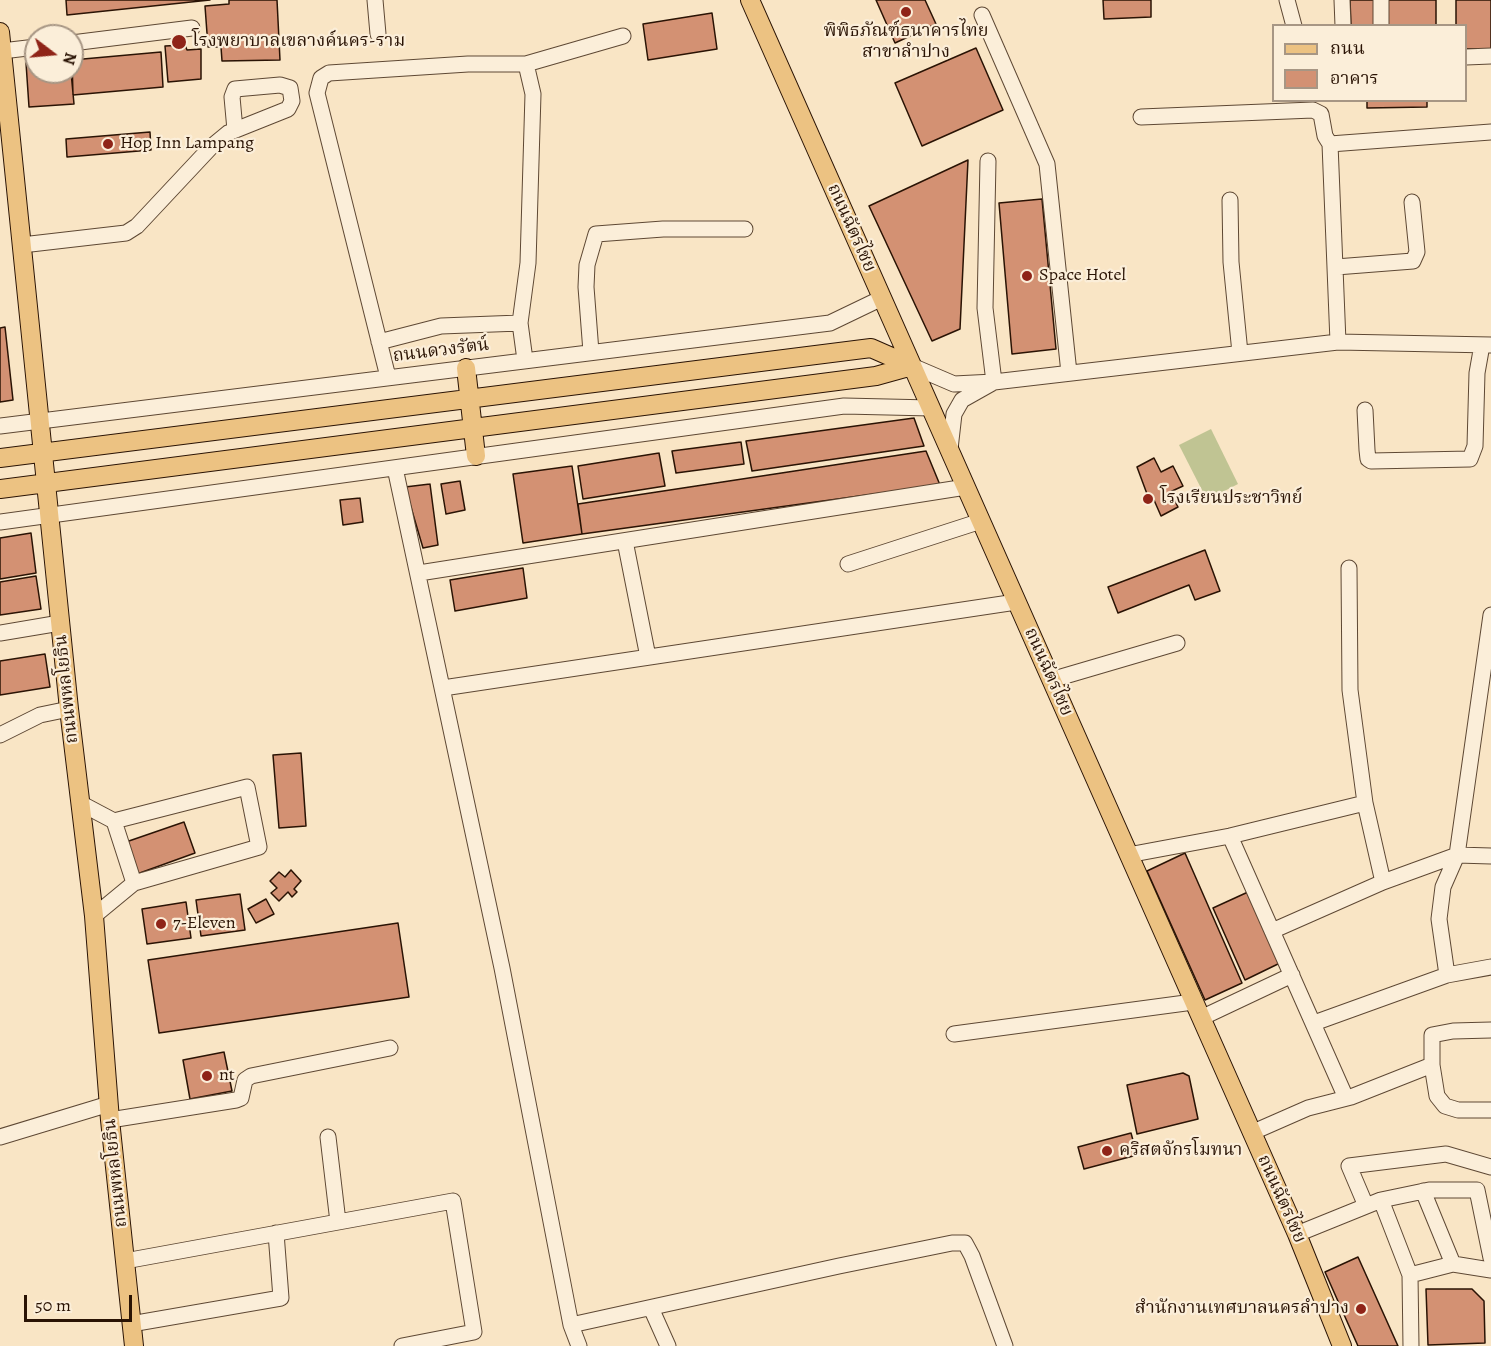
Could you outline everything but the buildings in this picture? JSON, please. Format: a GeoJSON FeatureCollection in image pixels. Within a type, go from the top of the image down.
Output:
{"type":"FeatureCollection","features":[{"type":"Feature","properties":{"kind":"main road","name":"ถนนฉัตรไชย"},"geometry":{"type":"LineString","coordinates":[[750,0],[1297,1234],[1342,1346]]}},
{"type":"Feature","properties":{"kind":"main road","name":"ถนนพหลโยธิน"},"geometry":{"type":"LineString","coordinates":[[0,32],[4,111],[22,245],[69,709],[94,915],[110,1112],[134,1346]]}},
{"type":"Feature","properties":{"kind":"main road"},"geometry":{"type":"LineString","coordinates":[[0,458],[871,348],[912,366]]}},
{"type":"Feature","properties":{"kind":"main road"},"geometry":{"type":"LineString","coordinates":[[0,489],[473,426],[876,376],[912,366]]}},
{"type":"Feature","properties":{"kind":"main road"},"geometry":{"type":"LineString","coordinates":[[466,368],[476,456]]}},
{"type":"Feature","properties":{"kind":"street"},"geometry":{"type":"LineString","coordinates":[[375,0],[378,34]]}},
{"type":"Feature","properties":{"kind":"street"},"geometry":{"type":"LineString","coordinates":[[1287,0],[1293,24]]}},
{"type":"Feature","properties":{"kind":"street"},"geometry":{"type":"LineString","coordinates":[[1342,0],[1343,24]]}},
{"type":"Feature","properties":{"kind":"street"},"geometry":{"type":"LineString","coordinates":[[1380,0],[1381,24]]}},
{"type":"Feature","properties":{"kind":"street"},"geometry":{"type":"LineString","coordinates":[[982,15],[1047,164],[1069,373]]}},
{"type":"Feature","properties":{"kind":"street"},"geometry":{"type":"LineString","coordinates":[[84,42],[192,28]]}},
{"type":"Feature","properties":{"kind":"street"},"geometry":{"type":"LineString","coordinates":[[388,377],[317,85],[321,78],[329,74],[468,64],[526,64],[623,36]]}},
{"type":"Feature","properties":{"kind":"street"},"geometry":{"type":"LineString","coordinates":[[2,51],[24,48]]}},
{"type":"Feature","properties":{"kind":"street"},"geometry":{"type":"LineString","coordinates":[[1467,57],[1491,56]]}},
{"type":"Feature","properties":{"kind":"street"},"geometry":{"type":"LineString","coordinates":[[525,360],[520,323],[528,263],[533,94],[526,64]]}},
{"type":"Feature","properties":{"kind":"street"},"geometry":{"type":"LineString","coordinates":[[1141,117],[1317,106],[1325,136],[1330,144],[1338,342]]}},
{"type":"Feature","properties":{"kind":"street"},"geometry":{"type":"LineString","coordinates":[[22,245],[126,233],[137,226],[211,147],[235,130]]}},
{"type":"Feature","properties":{"kind":"street"},"geometry":{"type":"LineString","coordinates":[[1330,144],[1491,132]]}},
{"type":"Feature","properties":{"kind":"street"},"geometry":{"type":"LineString","coordinates":[[988,160],[985,308],[994,382]]}},
{"type":"Feature","properties":{"kind":"street"},"geometry":{"type":"LineString","coordinates":[[1230,200],[1231,262],[1240,353]]}},
{"type":"Feature","properties":{"kind":"street"},"geometry":{"type":"LineString","coordinates":[[1336,267],[1413,261],[1417,252],[1412,202]]}},
{"type":"Feature","properties":{"kind":"street"},"geometry":{"type":"LineString","coordinates":[[591,352],[586,287],[587,266],[596,234],[663,229],[745,229]]}},
{"type":"Feature","properties":{"kind":"street","name":"ถนนดวงรัตน์"},"geometry":{"type":"LineString","coordinates":[[0,426],[830,322],[882,298]]}},
{"type":"Feature","properties":{"kind":"street"},"geometry":{"type":"LineString","coordinates":[[379,342],[441,326],[520,323]]}},
{"type":"Feature","properties":{"kind":"street"},"geometry":{"type":"LineString","coordinates":[[912,366],[954,384],[994,382],[1338,342],[1486,345],[1477,373],[1475,446],[1470,459],[1371,461],[1368,459],[1365,410]]}},
{"type":"Feature","properties":{"kind":"street"},"geometry":{"type":"LineString","coordinates":[[950,452],[950,432],[954,414],[962,400],[994,382]]}},
{"type":"Feature","properties":{"kind":"street"},"geometry":{"type":"LineString","coordinates":[[0,522],[844,406],[931,408]]}},
{"type":"Feature","properties":{"kind":"street"},"geometry":{"type":"LineString","coordinates":[[395,468],[502,968],[571,1325],[579,1346]]}},
{"type":"Feature","properties":{"kind":"street"},"geometry":{"type":"LineString","coordinates":[[418,573],[966,487]]}},
{"type":"Feature","properties":{"kind":"street"},"geometry":{"type":"LineString","coordinates":[[848,564],[981,521]]}},
{"type":"Feature","properties":{"kind":"street"},"geometry":{"type":"LineString","coordinates":[[625,541],[648,657]]}},
{"type":"Feature","properties":{"kind":"street"},"geometry":{"type":"LineString","coordinates":[[1349,568],[1350,690],[1365,803],[1383,882]]}},
{"type":"Feature","properties":{"kind":"street"},"geometry":{"type":"LineString","coordinates":[[443,688],[1016,602]]}},
{"type":"Feature","properties":{"kind":"street"},"geometry":{"type":"LineString","coordinates":[[1447,975],[1439,919],[1443,886],[1457,855],[1491,615]]}},
{"type":"Feature","properties":{"kind":"street"},"geometry":{"type":"LineString","coordinates":[[0,633],[60,623]]}},
{"type":"Feature","properties":{"kind":"street"},"geometry":{"type":"LineString","coordinates":[[1051,680],[1177,643]]}},
{"type":"Feature","properties":{"kind":"street"},"geometry":{"type":"LineString","coordinates":[[0,735],[40,715],[69,709]]}},
{"type":"Feature","properties":{"kind":"street"},"geometry":{"type":"LineString","coordinates":[[80,803],[114,820],[248,787],[259,847],[134,883],[94,915]]}},
{"type":"Feature","properties":{"kind":"street"},"geometry":{"type":"LineString","coordinates":[[1128,855],[1230,836],[1365,803]]}},
{"type":"Feature","properties":{"kind":"street"},"geometry":{"type":"LineString","coordinates":[[114,820],[134,883]]}},
{"type":"Feature","properties":{"kind":"street"},"geometry":{"type":"LineString","coordinates":[[1230,836],[1346,1098]]}},
{"type":"Feature","properties":{"kind":"street"},"geometry":{"type":"LineString","coordinates":[[1272,931],[1383,882],[1457,855],[1491,856]]}},
{"type":"Feature","properties":{"kind":"street"},"geometry":{"type":"LineString","coordinates":[[1314,1023],[1447,975],[1491,967]]}},
{"type":"Feature","properties":{"kind":"street"},"geometry":{"type":"LineString","coordinates":[[1200,1018],[1292,975]]}},
{"type":"Feature","properties":{"kind":"street"},"geometry":{"type":"LineString","coordinates":[[954,1034],[1193,1002]]}},
{"type":"Feature","properties":{"kind":"street"},"geometry":{"type":"LineString","coordinates":[[1491,1030],[1432,1035],[1432,1065],[1437,1096],[1445,1106],[1458,1110],[1491,1110]]}},
{"type":"Feature","properties":{"kind":"street"},"geometry":{"type":"LineString","coordinates":[[0,1137],[110,1112],[236,1100],[242,1098],[245,1080],[251,1076],[390,1048]]}},
{"type":"Feature","properties":{"kind":"street"},"geometry":{"type":"LineString","coordinates":[[1251,1133],[1308,1108],[1346,1098],[1432,1065]]}},
{"type":"Feature","properties":{"kind":"street"},"geometry":{"type":"LineString","coordinates":[[328,1137],[338,1222]]}},
{"type":"Feature","properties":{"kind":"street"},"geometry":{"type":"LineString","coordinates":[[1366,1206],[1348,1166],[1446,1154],[1491,1167]]}},
{"type":"Feature","properties":{"kind":"street"},"geometry":{"type":"LineString","coordinates":[[1297,1234],[1381,1200],[1423,1191],[1477,1190],[1491,1258]]}},
{"type":"Feature","properties":{"kind":"street"},"geometry":{"type":"LineString","coordinates":[[1423,1191],[1453,1264]]}},
{"type":"Feature","properties":{"kind":"street"},"geometry":{"type":"LineString","coordinates":[[1381,1200],[1410,1275],[1411,1346]]}},
{"type":"Feature","properties":{"kind":"street"},"geometry":{"type":"LineString","coordinates":[[125,1262],[453,1202],[474,1332],[402,1346]]}},
{"type":"Feature","properties":{"kind":"street"},"geometry":{"type":"LineString","coordinates":[[131,1324],[280,1298],[276,1233]]}},
{"type":"Feature","properties":{"kind":"street"},"geometry":{"type":"LineString","coordinates":[[571,1325],[862,1261],[952,1243],[964,1243],[972,1256],[1005,1346]]}},
{"type":"Feature","properties":{"kind":"street"},"geometry":{"type":"LineString","coordinates":[[1410,1275],[1453,1264],[1491,1270]]}},
{"type":"Feature","properties":{"kind":"street"},"geometry":{"type":"LineString","coordinates":[[651,1308],[668,1346]]}},
{"type":"Feature","properties":{"kind":"green space"},"geometry":{"type":"Polygon","coordinates":[[[1211,429],[1238,484],[1207,500],[1179,445],[1211,429]]]}},
{"type":"Feature","properties":{"kind":"place","name":"พิพิธภัณฑ์ธนาคารไทย สาขาลำปาง"},"geometry":{"type":"Point","coordinates":[906,12]}},
{"type":"Feature","properties":{"kind":"place","name":"โรงพยาบาลเขลางค์นคร-ราม"},"geometry":{"type":"Point","coordinates":[179,42]}},
{"type":"Feature","properties":{"kind":"place","name":"Hop Inn Lampang"},"geometry":{"type":"Point","coordinates":[108,144]}},
{"type":"Feature","properties":{"kind":"place","name":"Space Hotel"},"geometry":{"type":"Point","coordinates":[1027,276]}},
{"type":"Feature","properties":{"kind":"place","name":"โรงเรียนประชาวิทย์"},"geometry":{"type":"Point","coordinates":[1148,499]}},
{"type":"Feature","properties":{"kind":"place","name":"7-Eleven"},"geometry":{"type":"Point","coordinates":[161,924]}},
{"type":"Feature","properties":{"kind":"place","name":"nt"},"geometry":{"type":"Point","coordinates":[207,1076]}},
{"type":"Feature","properties":{"kind":"place","name":"คริสตจักรโมทนา"},"geometry":{"type":"Point","coordinates":[1107,1151]}},
{"type":"Feature","properties":{"kind":"place","name":"สำนักงานเทศบาลนครลำปาง"},"geometry":{"type":"Point","coordinates":[1361,1309]}}]}
